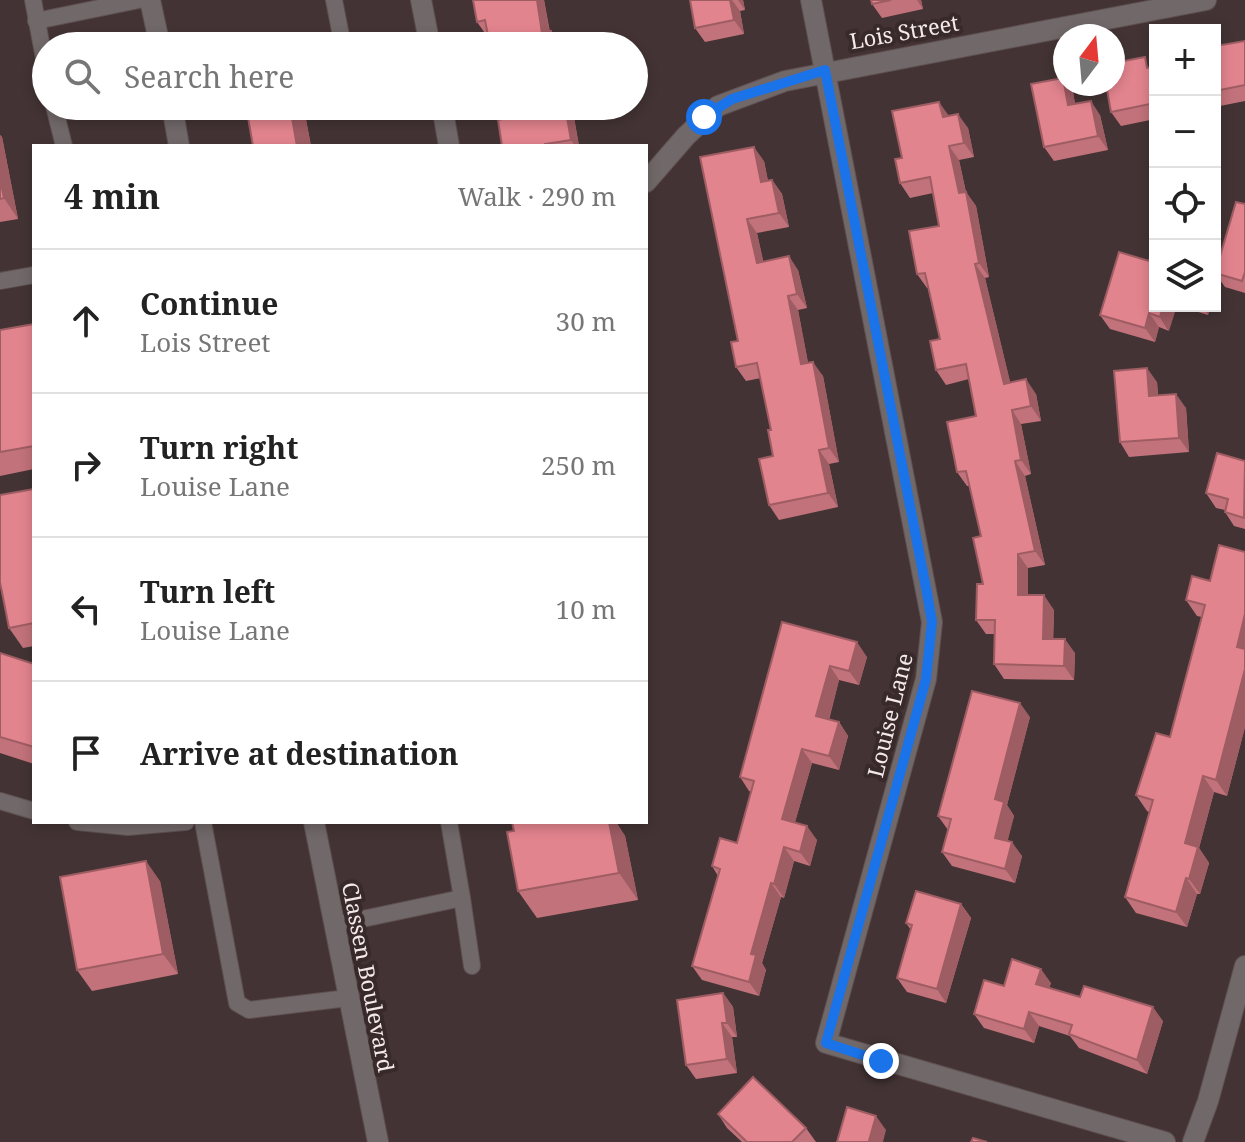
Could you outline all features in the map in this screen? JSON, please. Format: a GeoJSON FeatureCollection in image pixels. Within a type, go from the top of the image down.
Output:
{"type":"FeatureCollection","features":[{"type":"Feature","properties":{"kind":"street"},"geometry":{"type":"LineString","coordinates":[[150,0],[157,32]]}},
{"type":"Feature","properties":{"kind":"street"},"geometry":{"type":"LineString","coordinates":[[421,0],[427,32]]}},
{"type":"Feature","properties":{"kind":"street","name":"Louise Lane"},"geometry":{"type":"LineString","coordinates":[[811,0],[932,622],[926,679],[826,1043],[1165,1142]]}},
{"type":"Feature","properties":{"kind":"street","name":"Lois Street"},"geometry":{"type":"LineString","coordinates":[[648,180],[686,136],[718,106],[825,70],[1199,1]]}},
{"type":"Feature","properties":{"kind":"street"},"geometry":{"type":"LineString","coordinates":[[174,120],[179,144]]}},
{"type":"Feature","properties":{"kind":"street"},"geometry":{"type":"LineString","coordinates":[[444,120],[449,144]]}},
{"type":"Feature","properties":{"kind":"street","name":"Classen Boulevard"},"geometry":{"type":"LineString","coordinates":[[314,824],[378,1142]]}},
{"type":"Feature","properties":{"kind":"street"},"geometry":{"type":"LineString","coordinates":[[1193,1142],[1208,1101],[1245,966]]}},
{"type":"Feature","properties":{"kind":"lane"},"geometry":{"type":"LineString","coordinates":[[33,0],[38,32]]}},
{"type":"Feature","properties":{"kind":"lane"},"geometry":{"type":"LineString","coordinates":[[36,21],[139,0]]}},
{"type":"Feature","properties":{"kind":"lane"},"geometry":{"type":"LineString","coordinates":[[334,0],[340,32]]}},
{"type":"Feature","properties":{"kind":"lane"},"geometry":{"type":"LineString","coordinates":[[58,120],[64,144]]}},
{"type":"Feature","properties":{"kind":"lane"},"geometry":{"type":"LineString","coordinates":[[0,281],[32,275]]}},
{"type":"Feature","properties":{"kind":"lane"},"geometry":{"type":"LineString","coordinates":[[0,801],[32,810]]}},
{"type":"Feature","properties":{"kind":"lane"},"geometry":{"type":"LineString","coordinates":[[97,824],[128,827],[163,824]]}},
{"type":"Feature","properties":{"kind":"lane"},"geometry":{"type":"LineString","coordinates":[[203,824],[237,1003],[249,1010],[348,998]]}},
{"type":"Feature","properties":{"kind":"lane"},"geometry":{"type":"LineString","coordinates":[[449,824],[472,966]]}},
{"type":"Feature","properties":{"kind":"lane"},"geometry":{"type":"LineString","coordinates":[[334,925],[462,898]]}},
{"type":"Feature","properties":{"kind":"building"},"geometry":{"type":"Polygon","coordinates":[[[473,0],[537,0],[542,32],[487,32],[485,20],[477,22],[473,0]]]}},
{"type":"Feature","properties":{"kind":"building"},"geometry":{"type":"Polygon","coordinates":[[[690,0],[730,0],[734,20],[695,28],[690,0]]]}},
{"type":"Feature","properties":{"kind":"building"},"geometry":{"type":"Polygon","coordinates":[[[1245,41],[1245,85],[1221,90],[1221,45],[1245,41]]]}},
{"type":"Feature","properties":{"kind":"building"},"geometry":{"type":"Polygon","coordinates":[[[1145,57],[1149,68],[1149,104],[1111,112],[1108,96],[1125,96],[1125,61],[1145,57]]]}},
{"type":"Feature","properties":{"kind":"building"},"geometry":{"type":"Polygon","coordinates":[[[1053,80],[1053,96],[1066,96],[1068,105],[1091,101],[1098,136],[1044,147],[1031,84],[1053,80]]]}},
{"type":"Feature","properties":{"kind":"building"},"geometry":{"type":"Polygon","coordinates":[[[939,102],[943,117],[958,114],[964,143],[949,146],[959,193],[966,192],[979,263],[975,264],[1004,384],[1026,379],[1031,406],[1012,410],[1021,460],[1015,461],[1035,551],[1018,554],[1018,595],[1044,595],[1043,639],[1065,639],[1064,666],[994,664],[995,620],[976,620],[977,584],[983,584],[973,538],[981,536],[966,471],[957,472],[947,422],[976,416],[966,364],[936,370],[930,341],[940,339],[925,273],[917,274],[909,231],[939,226],[930,177],[900,183],[895,159],[902,158],[892,111],[939,102]]]}},
{"type":"Feature","properties":{"kind":"building"},"geometry":{"type":"Polygon","coordinates":[[[248,120],[292,120],[297,144],[253,144],[248,120]]]}},
{"type":"Feature","properties":{"kind":"building"},"geometry":{"type":"Polygon","coordinates":[[[498,120],[567,120],[571,140],[545,144],[502,144],[498,120]]]}},
{"type":"Feature","properties":{"kind":"building"},"geometry":{"type":"Polygon","coordinates":[[[754,147],[761,182],[772,180],[779,213],[747,219],[757,263],[789,256],[797,294],[788,296],[801,364],[813,362],[829,448],[819,450],[828,493],[769,505],[759,459],[773,456],[768,430],[771,430],[757,363],[736,367],[731,342],[738,341],[700,157],[754,147]]]}},
{"type":"Feature","properties":{"kind":"building"},"geometry":{"type":"Polygon","coordinates":[[[1236,202],[1245,204],[1245,272],[1242,281],[1221,275],[1221,253],[1236,202]]]}},
{"type":"Feature","properties":{"kind":"building"},"geometry":{"type":"Polygon","coordinates":[[[1119,252],[1149,261],[1149,312],[1161,312],[1160,317],[1149,313],[1145,328],[1100,315],[1119,252]]]}},
{"type":"Feature","properties":{"kind":"building"},"geometry":{"type":"Polygon","coordinates":[[[32,324],[32,446],[0,452],[0,330],[32,324]]]}},
{"type":"Feature","properties":{"kind":"building"},"geometry":{"type":"Polygon","coordinates":[[[1147,368],[1149,396],[1176,394],[1179,438],[1120,442],[1114,371],[1147,368]]]}},
{"type":"Feature","properties":{"kind":"building"},"geometry":{"type":"Polygon","coordinates":[[[1217,453],[1245,461],[1244,518],[1225,512],[1228,499],[1206,493],[1217,453]]]}},
{"type":"Feature","properties":{"kind":"building"},"geometry":{"type":"Polygon","coordinates":[[[32,489],[32,623],[9,628],[0,582],[0,495],[32,489]]]}},
{"type":"Feature","properties":{"kind":"building"},"geometry":{"type":"Polygon","coordinates":[[[1219,545],[1245,552],[1245,614],[1237,647],[1245,649],[1245,669],[1216,780],[1203,776],[1185,843],[1198,847],[1176,912],[1125,897],[1153,800],[1136,795],[1156,733],[1170,737],[1205,605],[1186,600],[1192,576],[1210,581],[1219,545]]]}},
{"type":"Feature","properties":{"kind":"building"},"geometry":{"type":"Polygon","coordinates":[[[782,622],[857,642],[849,671],[830,666],[816,716],[839,722],[829,756],[802,749],[782,819],[807,826],[800,852],[784,847],[751,954],[756,955],[749,982],[692,966],[720,869],[712,866],[720,838],[737,843],[754,781],[740,777],[782,622]]]}},
{"type":"Feature","properties":{"kind":"building"},"geometry":{"type":"Polygon","coordinates":[[[0,653],[32,663],[32,746],[0,737],[0,653]]]}},
{"type":"Feature","properties":{"kind":"building"},"geometry":{"type":"Polygon","coordinates":[[[972,691],[1020,703],[995,799],[1004,802],[995,838],[1012,842],[1005,869],[942,852],[951,819],[938,816],[972,691]]]}},
{"type":"Feature","properties":{"kind":"building"},"geometry":{"type":"Polygon","coordinates":[[[512,824],[609,824],[619,873],[518,891],[507,832],[514,831],[512,824]]]}},
{"type":"Feature","properties":{"kind":"building"},"geometry":{"type":"Polygon","coordinates":[[[146,861],[163,954],[77,970],[60,877],[146,861]]]}},
{"type":"Feature","properties":{"kind":"building"},"geometry":{"type":"Polygon","coordinates":[[[916,891],[961,904],[937,989],[897,978],[912,925],[906,923],[916,891]]]}},
{"type":"Feature","properties":{"kind":"building"},"geometry":{"type":"Polygon","coordinates":[[[1012,959],[1041,969],[1036,984],[1080,997],[1084,986],[1153,1007],[1137,1060],[1069,1034],[1072,1025],[1029,1012],[1024,1029],[974,1014],[984,980],[1004,986],[1012,959]]]}},
{"type":"Feature","properties":{"kind":"building"},"geometry":{"type":"Polygon","coordinates":[[[723,993],[727,1023],[722,1023],[727,1059],[686,1065],[677,1000],[723,993]]]}},
{"type":"Feature","properties":{"kind":"building"},"geometry":{"type":"Polygon","coordinates":[[[753,1077],[806,1128],[792,1142],[747,1142],[718,1114],[753,1077]]]}},
{"type":"Feature","properties":{"kind":"building"},"geometry":{"type":"Polygon","coordinates":[[[847,1107],[876,1116],[869,1141],[875,1142],[837,1142],[847,1107]]]}},
{"type":"Feature","properties":{"kind":"route"},"geometry":{"type":"LineString","coordinates":[[704,117],[732,99],[825,70],[927,593],[932,643],[926,679],[826,1043],[881,1061]]}}]}
